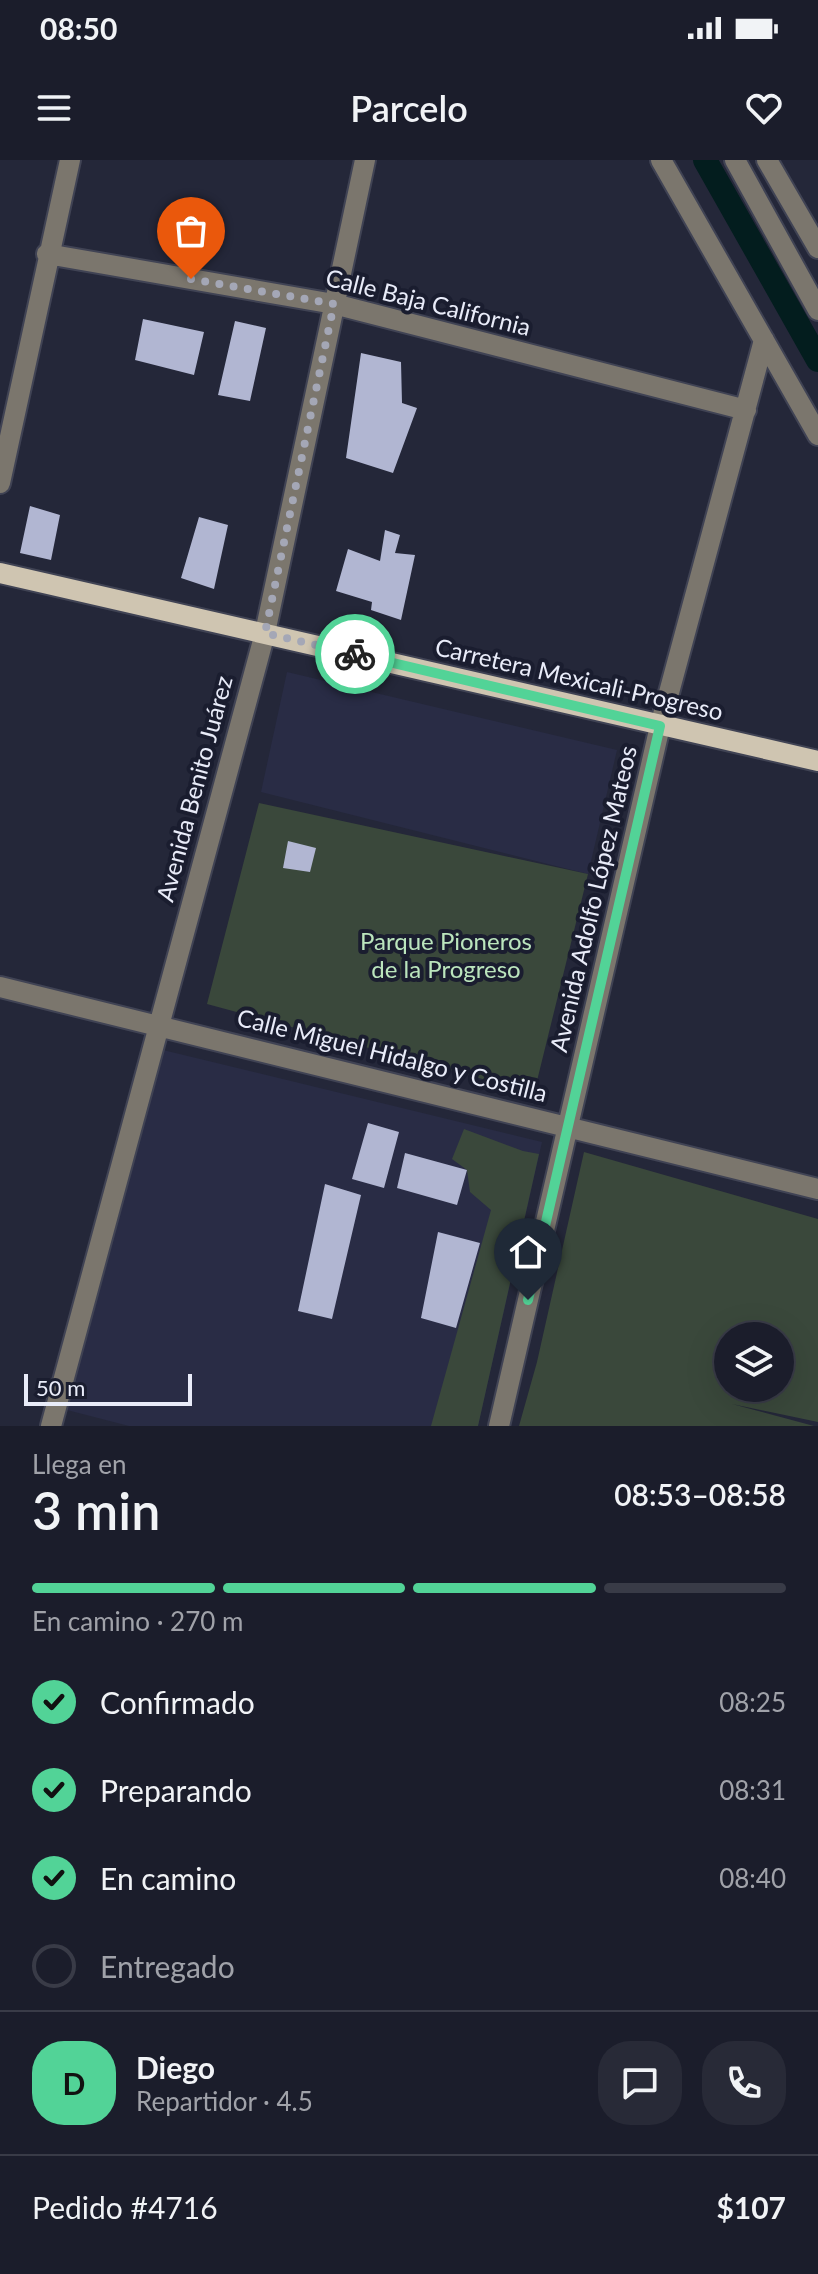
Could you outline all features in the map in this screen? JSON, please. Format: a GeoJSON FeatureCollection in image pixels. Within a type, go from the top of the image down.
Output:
{"type":"FeatureCollection","features":[{"type":"Feature","properties":{"kind":"main road","name":"Carretera Mexicali-Progreso"},"geometry":{"type":"LineString","coordinates":[[0,573],[818,761]]}},
{"type":"Feature","properties":{"kind":"street"},"geometry":{"type":"LineString","coordinates":[[0,483],[47,254],[70,160]]}},
{"type":"Feature","properties":{"kind":"street","name":"Avenida Benito Juárez"},"geometry":{"type":"LineString","coordinates":[[51,1426],[265,633],[365,160]]}},
{"type":"Feature","properties":{"kind":"street"},"geometry":{"type":"LineString","coordinates":[[661,160],[818,435]]}},
{"type":"Feature","properties":{"kind":"street"},"geometry":{"type":"LineString","coordinates":[[735,160],[818,310]]}},
{"type":"Feature","properties":{"kind":"street"},"geometry":{"type":"LineString","coordinates":[[748,182],[759,160]]}},
{"type":"Feature","properties":{"kind":"street"},"geometry":{"type":"LineString","coordinates":[[767,160],[818,248]]}},
{"type":"Feature","properties":{"kind":"street","name":"Calle Baja California"},"geometry":{"type":"LineString","coordinates":[[47,254],[334,304],[746,410]]}},
{"type":"Feature","properties":{"kind":"street","name":"Avenida Adolfo López Mateos"},"geometry":{"type":"LineString","coordinates":[[499,1426],[660,726],[764,340]]}},
{"type":"Feature","properties":{"kind":"street","name":"Calle Miguel Hidalgo y Costilla"},"geometry":{"type":"LineString","coordinates":[[0,987],[818,1189]]}},
{"type":"Feature","properties":{"kind":"shaded area"},"geometry":{"type":"Polygon","coordinates":[[[287,672],[617,750],[588,874],[261,792],[287,672]]]}},
{"type":"Feature","properties":{"kind":"shaded area"},"geometry":{"type":"Polygon","coordinates":[[[163,1050],[542,1142],[478,1426],[129,1426],[67,1410],[163,1050]]]}},
{"type":"Feature","properties":{"kind":"green space","name":"Parque Pioneros de la Progreso"},"geometry":{"type":"Polygon","coordinates":[[[259,803],[588,874],[534,1093],[207,1004],[259,803]]]}},
{"type":"Feature","properties":{"kind":"green space"},"geometry":{"type":"Polygon","coordinates":[[[464,1129],[539,1154],[478,1426],[431,1426],[491,1210],[470,1192],[467,1170],[452,1159],[464,1129]]]}},
{"type":"Feature","properties":{"kind":"green space"},"geometry":{"type":"Polygon","coordinates":[[[584,1152],[818,1219],[818,1422],[732,1404],[814,1426],[519,1426],[537,1362],[584,1152]]]}},
{"type":"Feature","properties":{"kind":"building"},"geometry":{"type":"Polygon","coordinates":[[[143,319],[204,332],[194,375],[135,360],[143,319]]]}},
{"type":"Feature","properties":{"kind":"building"},"geometry":{"type":"Polygon","coordinates":[[[235,321],[266,328],[250,401],[218,395],[235,321]]]}},
{"type":"Feature","properties":{"kind":"building"},"geometry":{"type":"Polygon","coordinates":[[[361,353],[401,362],[402,403],[417,408],[393,473],[346,458],[361,353]]]}},
{"type":"Feature","properties":{"kind":"building"},"geometry":{"type":"Polygon","coordinates":[[[30,506],[60,515],[51,560],[20,553],[30,506]]]}},
{"type":"Feature","properties":{"kind":"building"},"geometry":{"type":"Polygon","coordinates":[[[199,517],[228,525],[214,589],[181,578],[199,517]]]}},
{"type":"Feature","properties":{"kind":"building"},"geometry":{"type":"Polygon","coordinates":[[[385,530],[400,535],[395,553],[415,555],[401,620],[371,610],[372,602],[336,591],[348,549],[380,561],[385,530]]]}},
{"type":"Feature","properties":{"kind":"building"},"geometry":{"type":"Polygon","coordinates":[[[288,841],[316,848],[310,872],[283,868],[288,841]]]}},
{"type":"Feature","properties":{"kind":"building"},"geometry":{"type":"Polygon","coordinates":[[[368,1123],[399,1132],[384,1188],[352,1179],[368,1123]]]}},
{"type":"Feature","properties":{"kind":"building"},"geometry":{"type":"Polygon","coordinates":[[[405,1153],[467,1170],[457,1205],[397,1188],[405,1153]]]}},
{"type":"Feature","properties":{"kind":"building"},"geometry":{"type":"Polygon","coordinates":[[[325,1184],[361,1195],[332,1319],[298,1311],[325,1184]]]}},
{"type":"Feature","properties":{"kind":"building"},"geometry":{"type":"Polygon","coordinates":[[[438,1232],[480,1243],[456,1328],[421,1318],[438,1232]]]}},
{"type":"Feature","properties":{"kind":"waterway"},"geometry":{"type":"LineString","coordinates":[[705,160],[818,360]]}},
{"type":"Feature","properties":{"kind":"way so far"},"geometry":{"type":"LineString","coordinates":[[191,279],[334,304],[265,633],[355,654]]}},
{"type":"Feature","properties":{"kind":"route"},"geometry":{"type":"LineString","coordinates":[[355,654],[660,726],[528,1300]]}}]}
